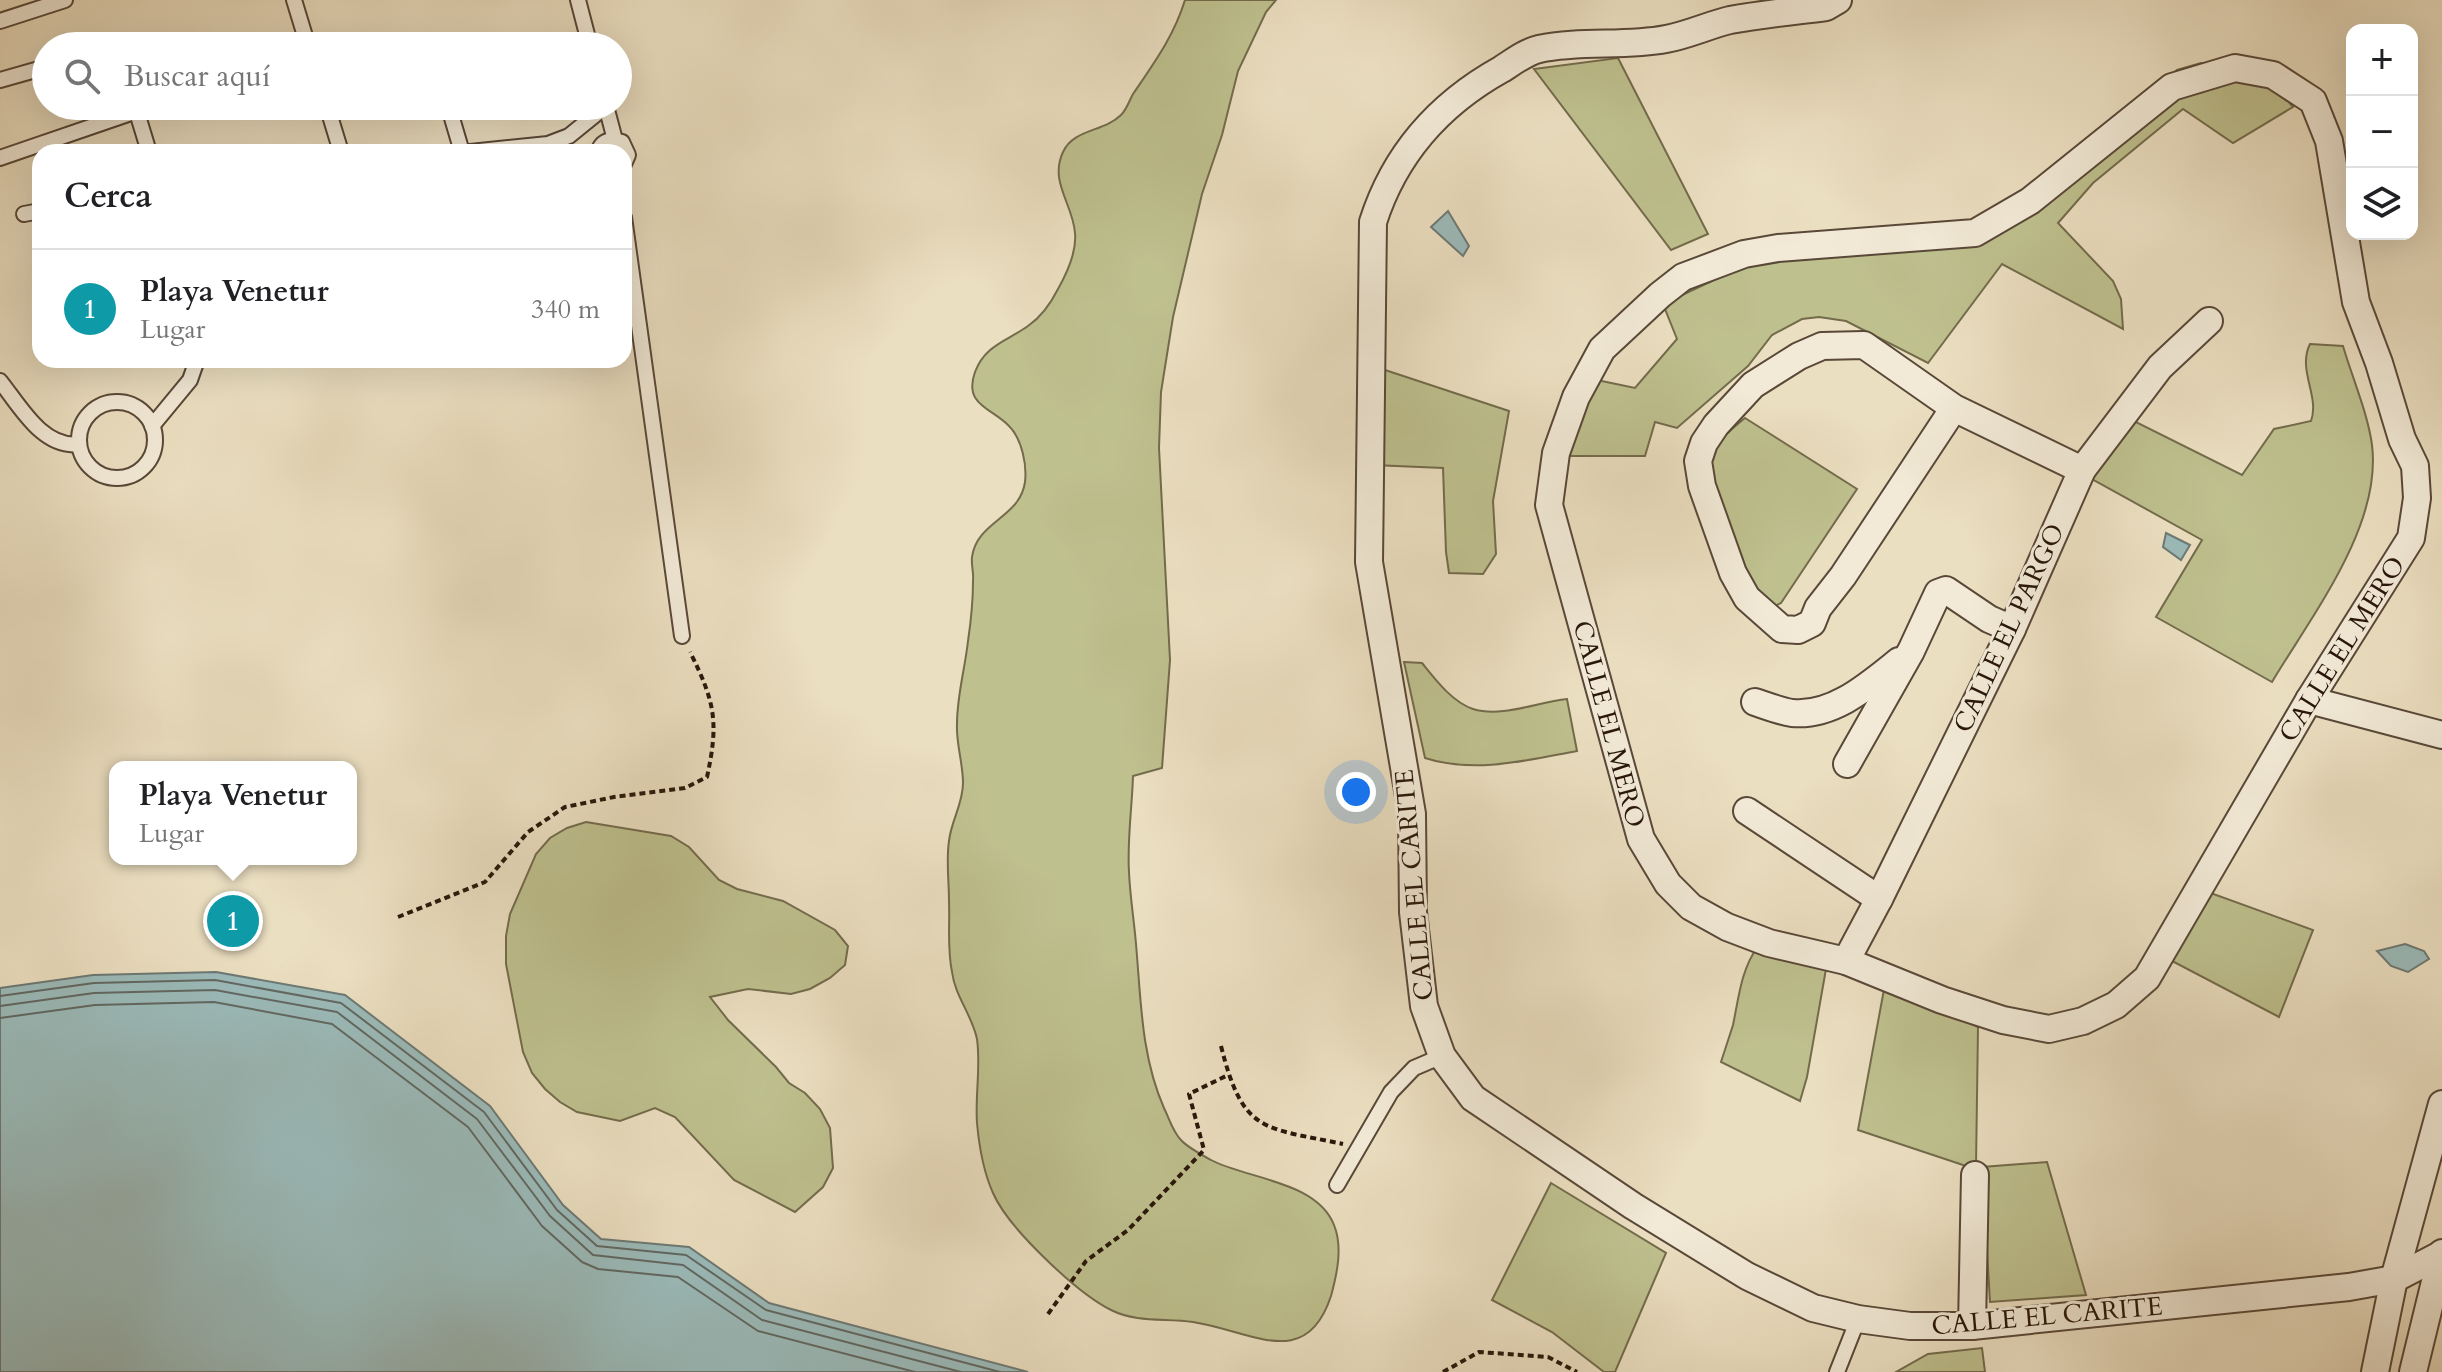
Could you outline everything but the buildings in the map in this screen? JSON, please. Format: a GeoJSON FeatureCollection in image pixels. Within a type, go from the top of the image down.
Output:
{"type":"FeatureCollection","features":[{"type":"Feature","properties":{"kind":"street","name":"CALLE EL CARITE"},"geometry":{"type":"LineString","coordinates":[[1838,0],[1826,7],[1730,20],[1665,40],[1582,43],[1536,49],[1480,81],[1430,122],[1383,190],[1373,222],[1369,562],[1412,814],[1413,912],[1424,1006],[1442,1056],[1473,1098],[1633,1206],[1760,1282],[1813,1308],[1858,1319],[1910,1326],[1972,1326],[2349,1287],[2394,1279],[2442,1253]]}},
{"type":"Feature","properties":{"kind":"street","name":"CALLE EL MERO"},"geometry":{"type":"LineString","coordinates":[[2235,68],[2273,75],[2313,101],[2329,141],[2356,302],[2402,439],[2415,466],[2417,498],[2411,538],[2309,700],[2147,978],[2116,1005],[2083,1021],[2049,1029],[2003,1020],[1942,1000],[1846,961],[1769,943],[1727,927],[1691,907],[1668,884],[1641,839],[1549,505],[1556,453],[1576,397],[1602,349],[1683,277],[1733,258],[1778,248],[1975,233],[2030,201],[2172,87],[2235,68]]}},
{"type":"Feature","properties":{"kind":"street","name":"CALLE EL PARGO"},"geometry":{"type":"LineString","coordinates":[[1846,961],[2012,629],[2082,470],[2160,367],[2209,321]]}},
{"type":"Feature","properties":{"kind":"street"},"geometry":{"type":"LineString","coordinates":[[1954,408],[1843,576],[1818,608],[1812,623],[1798,630],[1782,629],[1747,598],[1733,573],[1702,486],[1698,461],[1704,443],[1716,425],[1753,385],[1799,356],[1822,346],[1864,345],[1954,408],[2082,470]]}},
{"type":"Feature","properties":{"kind":"street"},"geometry":{"type":"LineString","coordinates":[[1847,764],[1911,651],[1941,590],[1946,590],[1989,619],[2012,629]]}},
{"type":"Feature","properties":{"kind":"street"},"geometry":{"type":"LineString","coordinates":[[1755,702],[1791,713],[1833,706],[1865,688],[1911,651]]}},
{"type":"Feature","properties":{"kind":"street"},"geometry":{"type":"LineString","coordinates":[[2309,700],[2442,735]]}},
{"type":"Feature","properties":{"kind":"street"},"geometry":{"type":"LineString","coordinates":[[1747,811],[1879,899]]}},
{"type":"Feature","properties":{"kind":"street"},"geometry":{"type":"LineString","coordinates":[[2375,1372],[2394,1279],[2442,1104]]}},
{"type":"Feature","properties":{"kind":"street"},"geometry":{"type":"LineString","coordinates":[[1972,1326],[1975,1175]]}},
{"type":"Feature","properties":{"kind":"street"},"geometry":{"type":"LineString","coordinates":[[2413,1372],[2442,1253]]}},
{"type":"Feature","properties":{"kind":"lane"},"geometry":{"type":"LineString","coordinates":[[0,21],[65,0]]}},
{"type":"Feature","properties":{"kind":"lane"},"geometry":{"type":"LineString","coordinates":[[294,0],[304,32]]}},
{"type":"Feature","properties":{"kind":"lane"},"geometry":{"type":"LineString","coordinates":[[578,0],[586,32]]}},
{"type":"Feature","properties":{"kind":"lane"},"geometry":{"type":"LineString","coordinates":[[0,80],[32,71]]}},
{"type":"Feature","properties":{"kind":"lane"},"geometry":{"type":"LineString","coordinates":[[38,144],[103,120]]}},
{"type":"Feature","properties":{"kind":"lane"},"geometry":{"type":"LineString","coordinates":[[140,120],[147,144]]}},
{"type":"Feature","properties":{"kind":"lane"},"geometry":{"type":"LineString","coordinates":[[331,120],[339,144]]}},
{"type":"Feature","properties":{"kind":"lane"},"geometry":{"type":"LineString","coordinates":[[453,120],[460,144]]}},
{"type":"Feature","properties":{"kind":"lane"},"geometry":{"type":"LineString","coordinates":[[548,144],[569,136],[589,120]]}},
{"type":"Feature","properties":{"kind":"lane"},"geometry":{"type":"LineString","coordinates":[[610,120],[615,140],[620,144]]}},
{"type":"Feature","properties":{"kind":"lane"},"geometry":{"type":"LineString","coordinates":[[602,144],[615,140]]}},
{"type":"Feature","properties":{"kind":"lane"},"geometry":{"type":"LineString","coordinates":[[0,158],[32,146]]}},
{"type":"Feature","properties":{"kind":"lane"},"geometry":{"type":"LineString","coordinates":[[24,214],[32,212]]}},
{"type":"Feature","properties":{"kind":"lane"},"geometry":{"type":"LineString","coordinates":[[632,275],[682,636]]}},
{"type":"Feature","properties":{"kind":"lane"},"geometry":{"type":"LineString","coordinates":[[152,426],[190,380],[194,368]]}},
{"type":"Feature","properties":{"kind":"lane"},"geometry":{"type":"LineString","coordinates":[[0,381],[35,424],[54,441],[69,446],[79,444]]}},
{"type":"Feature","properties":{"kind":"lane"},"geometry":{"type":"LineString","coordinates":[[111,403],[127,404],[141,411],[152,426],[154,445],[150,459],[139,471],[124,478],[104,476],[93,470],[79,444],[80,429],[85,419],[94,409],[111,403]]}},
{"type":"Feature","properties":{"kind":"lane"},"geometry":{"type":"LineString","coordinates":[[1337,1185],[1391,1092],[1414,1068],[1442,1056]]}},
{"type":"Feature","properties":{"kind":"lane"},"geometry":{"type":"LineString","coordinates":[[1837,1372],[1858,1319]]}},
{"type":"Feature","properties":{"kind":"path"},"geometry":{"type":"LineString","coordinates":[[398,917],[485,882],[528,832],[565,807],[685,788],[707,777],[715,740],[710,691],[682,636]]}},
{"type":"Feature","properties":{"kind":"path"},"geometry":{"type":"LineString","coordinates":[[1221,1046],[1228,1075],[1247,1112],[1268,1128],[1357,1147]]}},
{"type":"Feature","properties":{"kind":"path"},"geometry":{"type":"LineString","coordinates":[[1048,1314],[1086,1261],[1128,1230],[1204,1150],[1189,1094],[1228,1075]]}},
{"type":"Feature","properties":{"kind":"path"},"geometry":{"type":"LineString","coordinates":[[1443,1372],[1479,1352],[1548,1357],[1577,1372]]}},
{"type":"Feature","properties":{"kind":"green space"},"geometry":{"type":"Polygon","coordinates":[[[1185,0],[1276,0],[1266,12],[1238,71],[1222,135],[1202,194],[1173,317],[1161,392],[1159,448],[1170,660],[1162,768],[1133,776],[1130,881],[1146,1048],[1156,1088],[1176,1133],[1187,1145],[1211,1160],[1280,1183],[1313,1199],[1325,1210],[1337,1233],[1339,1251],[1331,1296],[1320,1319],[1307,1333],[1292,1340],[1275,1341],[1193,1322],[1121,1314],[1080,1289],[1028,1241],[1001,1207],[985,1168],[977,1123],[977,1039],[954,981],[950,954],[948,848],[962,791],[957,713],[972,611],[972,557],[982,535],[1015,504],[1025,482],[1023,452],[1014,431],[981,405],[973,392],[972,383],[985,356],[1033,322],[1045,309],[1071,262],[1075,240],[1073,222],[1060,183],[1059,163],[1063,152],[1074,139],[1114,121],[1123,113],[1169,37],[1185,0]]]}},
{"type":"Feature","properties":{"kind":"green space"},"geometry":{"type":"Polygon","coordinates":[[[1618,58],[1708,234],[1671,250],[1534,69],[1618,58]]]}},
{"type":"Feature","properties":{"kind":"green space"},"geometry":{"type":"Polygon","coordinates":[[[2201,63],[2263,83],[2293,107],[2233,143],[2183,109],[2093,183],[2058,223],[2113,281],[2121,299],[2123,329],[2002,264],[1928,363],[1846,321],[1819,317],[1802,319],[1772,335],[1748,366],[1677,428],[1655,422],[1645,456],[1555,456],[1587,378],[1635,388],[1677,339],[1663,304],[1748,264],[1951,242],[2104,134],[2177,70],[2201,63]]]}},
{"type":"Feature","properties":{"kind":"green space"},"geometry":{"type":"Polygon","coordinates":[[[2310,344],[2343,346],[2370,433],[2372,476],[2366,507],[2341,569],[2272,682],[2156,617],[2202,540],[2092,479],[2126,417],[2242,475],[2274,429],[2311,421],[2313,402],[2306,363],[2310,344]]]}},
{"type":"Feature","properties":{"kind":"green space"},"geometry":{"type":"Polygon","coordinates":[[[1373,366],[1509,411],[1493,501],[1496,554],[1483,574],[1449,573],[1443,468],[1373,465],[1373,366]]]}},
{"type":"Feature","properties":{"kind":"green space"},"geometry":{"type":"Polygon","coordinates":[[[1745,418],[1857,489],[1781,603],[1771,608],[1760,606],[1704,474],[1719,442],[1745,418]]]}},
{"type":"Feature","properties":{"kind":"green space"},"geometry":{"type":"Polygon","coordinates":[[[1404,662],[1422,663],[1451,696],[1473,709],[1508,711],[1567,699],[1577,751],[1482,765],[1444,763],[1425,758],[1404,662]]]}},
{"type":"Feature","properties":{"kind":"green space"},"geometry":{"type":"Polygon","coordinates":[[[586,822],[671,836],[689,847],[719,880],[737,889],[783,901],[835,930],[848,946],[845,965],[810,989],[791,994],[748,989],[710,997],[789,1083],[805,1093],[820,1109],[830,1128],[833,1168],[823,1187],[795,1212],[734,1180],[675,1117],[655,1108],[620,1121],[577,1112],[545,1089],[532,1073],[523,1052],[506,964],[510,914],[536,854],[550,838],[586,822]]]}},
{"type":"Feature","properties":{"kind":"green space"},"geometry":{"type":"Polygon","coordinates":[[[2194,887],[2313,930],[2279,1017],[2153,951],[2194,887]]]}},
{"type":"Feature","properties":{"kind":"green space"},"geometry":{"type":"Polygon","coordinates":[[[1758,946],[1826,969],[1800,1101],[1721,1062],[1744,974],[1758,946]]]}},
{"type":"Feature","properties":{"kind":"green space"},"geometry":{"type":"Polygon","coordinates":[[[1885,984],[1978,1027],[1976,1167],[1858,1130],[1885,984]]]}},
{"type":"Feature","properties":{"kind":"green space"},"geometry":{"type":"Polygon","coordinates":[[[2047,1162],[2086,1295],[1990,1302],[1982,1167],[2047,1162]]]}},
{"type":"Feature","properties":{"kind":"green space"},"geometry":{"type":"Polygon","coordinates":[[[1551,1183],[1666,1253],[1615,1372],[1604,1372],[1552,1332],[1492,1300],[1551,1183]]]}},
{"type":"Feature","properties":{"kind":"green space"},"geometry":{"type":"Polygon","coordinates":[[[1982,1348],[1985,1372],[1896,1372],[1928,1354],[1982,1348]]]}},
{"type":"Feature","properties":{"kind":"water"},"geometry":{"type":"Polygon","coordinates":[[[1448,211],[1469,246],[1463,256],[1431,227],[1448,211]]]}},
{"type":"Feature","properties":{"kind":"water"},"geometry":{"type":"Polygon","coordinates":[[[2166,533],[2190,545],[2181,560],[2163,547],[2166,533]]]}},
{"type":"Feature","properties":{"kind":"water"},"geometry":{"type":"Polygon","coordinates":[[[2405,944],[2424,951],[2429,959],[2408,972],[2391,966],[2377,951],[2405,944]]]}},
{"type":"Feature","properties":{"kind":"water"},"geometry":{"type":"Polygon","coordinates":[[[216,972],[345,995],[490,1106],[563,1205],[601,1239],[689,1247],[769,1303],[1028,1372],[0,1372],[0,988],[93,975],[216,972]]]}},
{"type":"Feature","properties":{"kind":"place","name":"Playa Venetur"},"geometry":{"type":"Point","coordinates":[233,921]}}]}
